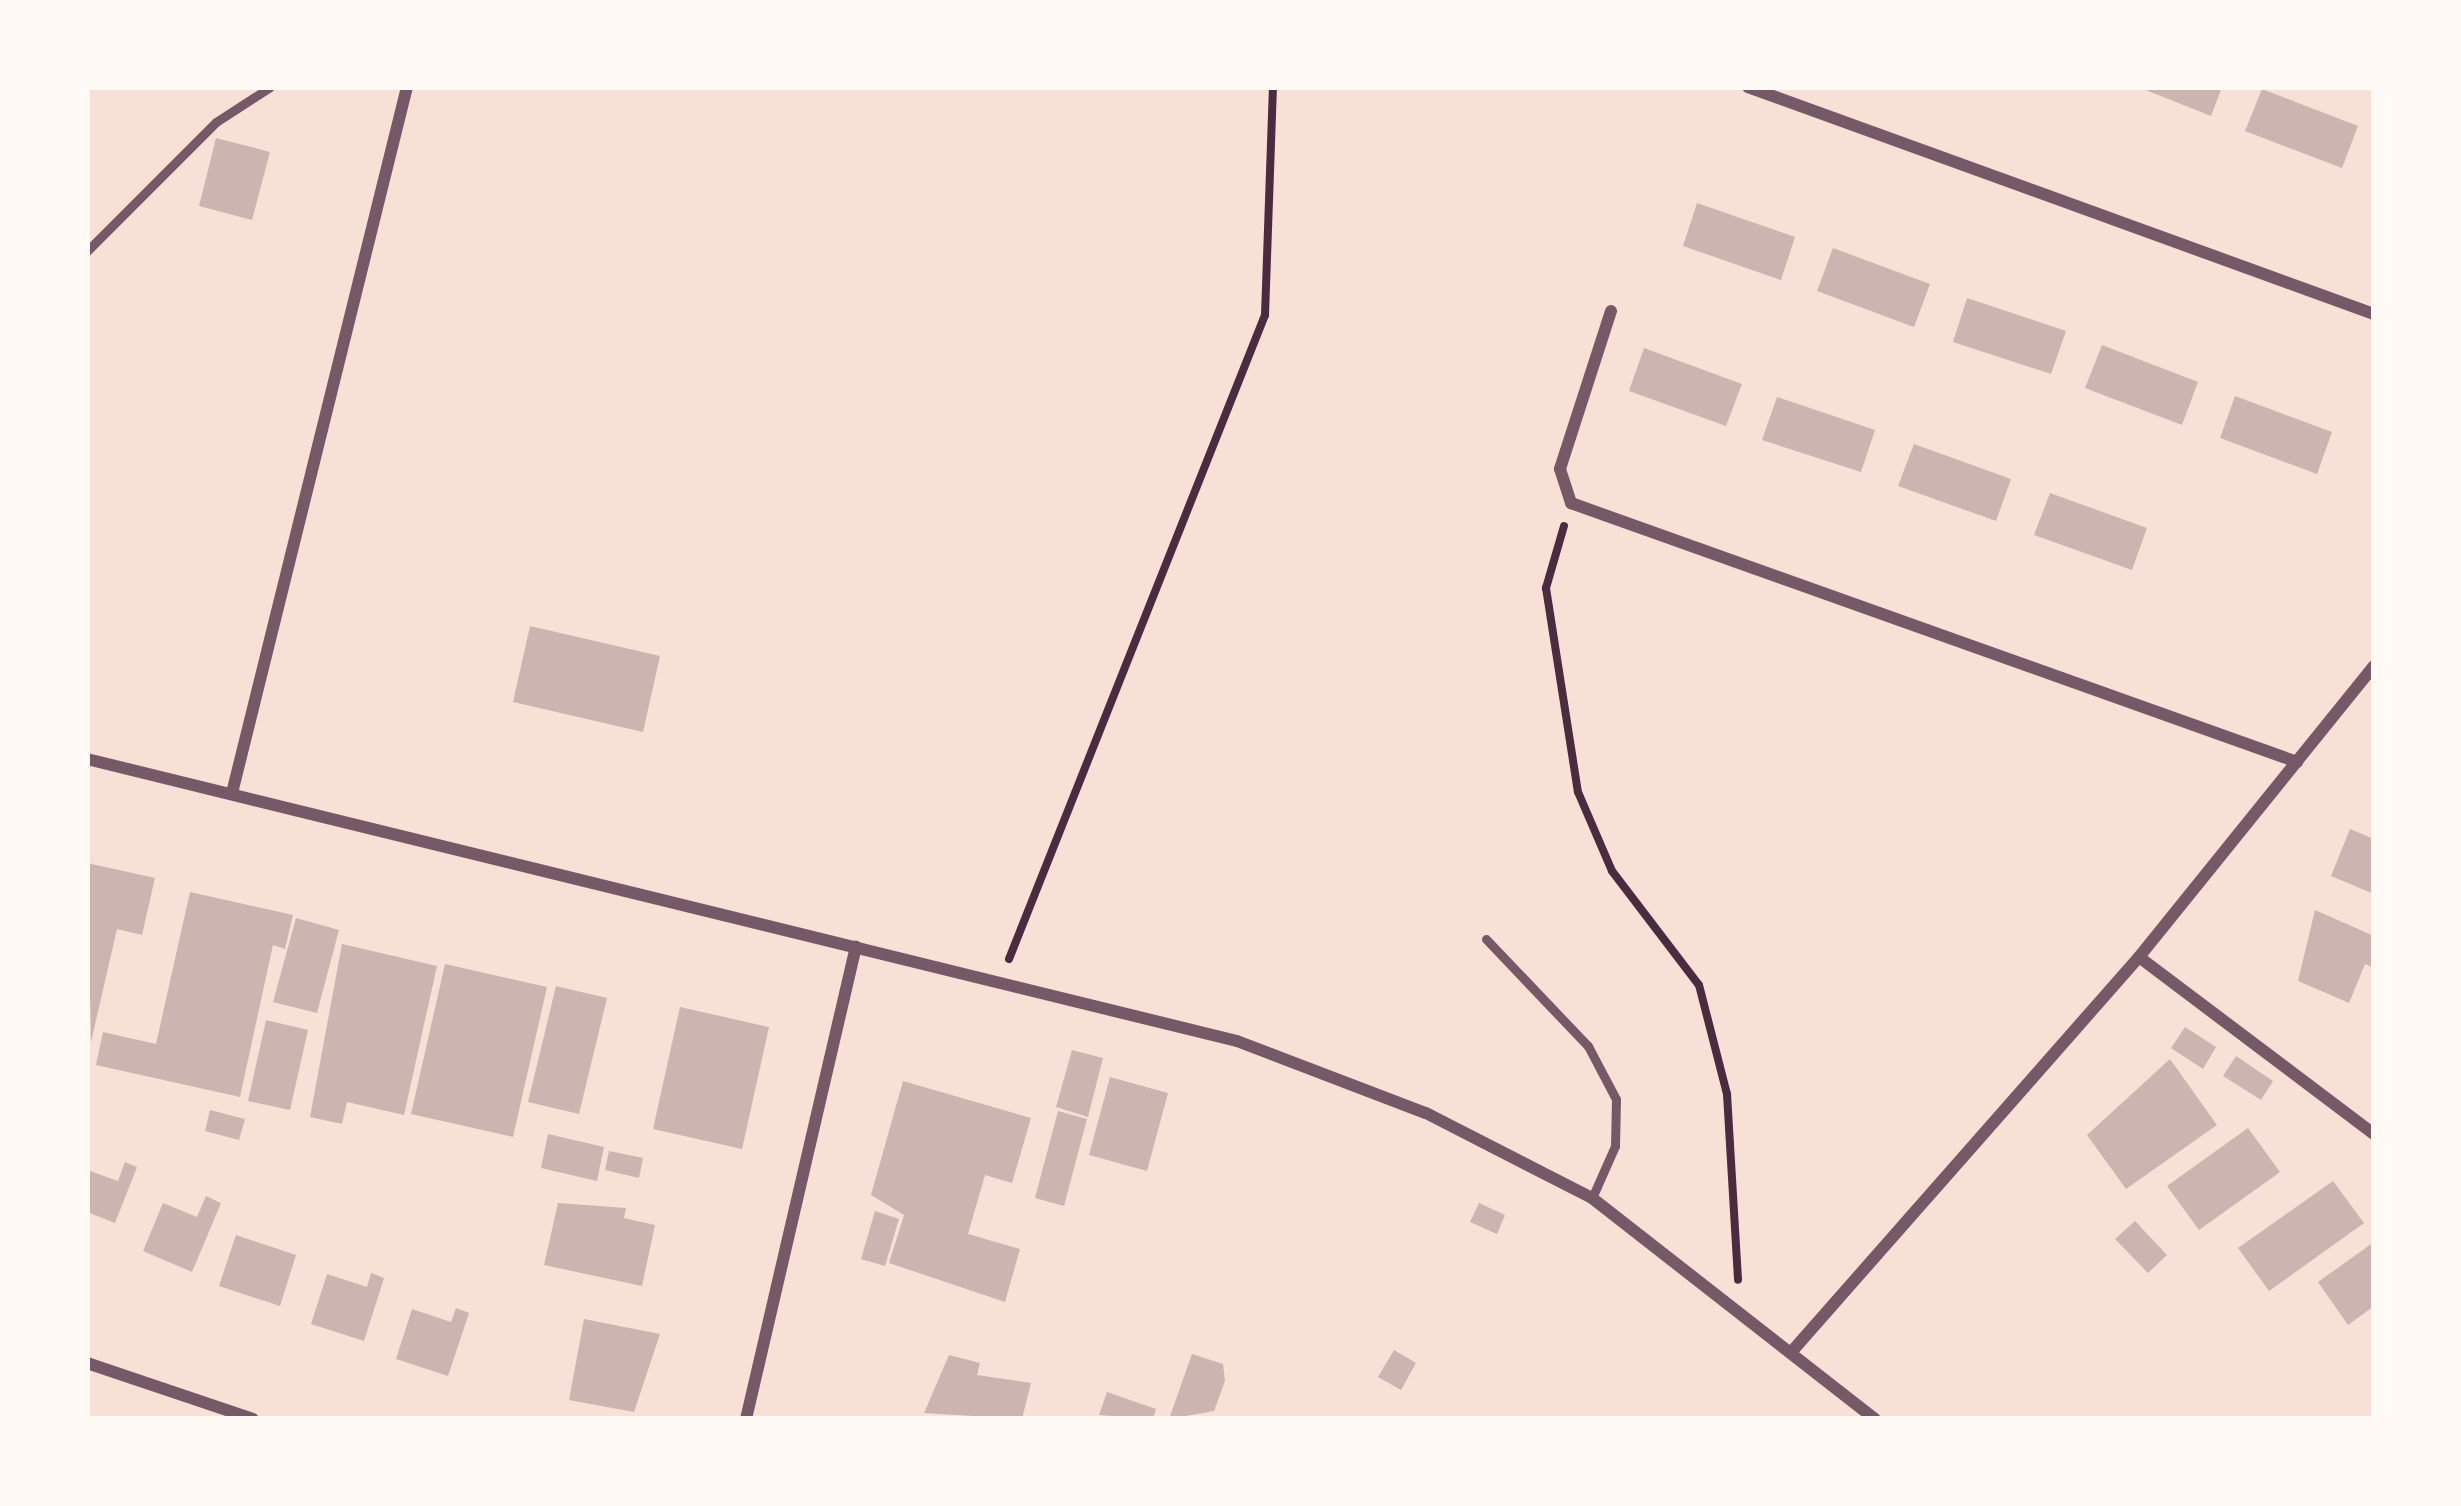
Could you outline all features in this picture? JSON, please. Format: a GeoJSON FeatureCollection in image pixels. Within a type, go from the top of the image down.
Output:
{"type":"FeatureCollection","features":[{"type":"Feature","properties":{"kind":"street"},"geometry":{"type":"LineString","coordinates":[[232,793],[407,87]]}},
{"type":"Feature","properties":{"kind":"street"},"geometry":{"type":"LineString","coordinates":[[1748,87],[2374,314]]}},
{"type":"Feature","properties":{"kind":"street"},"geometry":{"type":"LineString","coordinates":[[1611,311],[1560,470],[1571,503],[2297,761]]}},
{"type":"Feature","properties":{"kind":"street"},"geometry":{"type":"LineString","coordinates":[[1794,1349],[2139,957],[2374,665]]}},
{"type":"Feature","properties":{"kind":"street"},"geometry":{"type":"LineString","coordinates":[[87,758],[1237,1041],[1426,1113],[1592,1198],[1741,1305],[1875,1419]]}},
{"type":"Feature","properties":{"kind":"street"},"geometry":{"type":"LineString","coordinates":[[746,1419],[856,947]]}},
{"type":"Feature","properties":{"kind":"street"},"geometry":{"type":"LineString","coordinates":[[2139,957],[2374,1134]]}},
{"type":"Feature","properties":{"kind":"street"},"geometry":{"type":"LineString","coordinates":[[87,1363],[254,1419]]}},
{"type":"Feature","properties":{"kind":"lane"},"geometry":{"type":"LineString","coordinates":[[87,251],[216,122],[270,87]]}},
{"type":"Feature","properties":{"kind":"lane"},"geometry":{"type":"LineString","coordinates":[[1486,939],[1588,1046],[1616,1099],[1615,1146],[1592,1198]]}},
{"type":"Feature","properties":{"kind":"path"},"geometry":{"type":"LineString","coordinates":[[1000,982],[1265,315],[1274,87]]}},
{"type":"Feature","properties":{"kind":"path"},"geometry":{"type":"LineString","coordinates":[[1571,503],[1546,588],[1578,792],[1612,871],[1700,985],[1727,1094],[1741,1305]]}},
{"type":"Feature","properties":{"kind":"building"},"geometry":{"type":"Polygon","coordinates":[[[2138,87],[2222,87],[2211,116],[2138,87]]]}},
{"type":"Feature","properties":{"kind":"building"},"geometry":{"type":"Polygon","coordinates":[[[2262,89],[2358,126],[2342,168],[2245,131],[2262,89]]]}},
{"type":"Feature","properties":{"kind":"building"},"geometry":{"type":"Polygon","coordinates":[[[216,138],[270,152],[252,220],[199,206],[216,138]]]}},
{"type":"Feature","properties":{"kind":"building"},"geometry":{"type":"Polygon","coordinates":[[[1697,203],[1795,237],[1781,280],[1683,246],[1697,203]]]}},
{"type":"Feature","properties":{"kind":"building"},"geometry":{"type":"Polygon","coordinates":[[[1833,248],[1930,284],[1914,327],[1817,291],[1833,248]]]}},
{"type":"Feature","properties":{"kind":"building"},"geometry":{"type":"Polygon","coordinates":[[[1967,298],[2066,331],[2051,374],[1953,342],[1967,298]]]}},
{"type":"Feature","properties":{"kind":"building"},"geometry":{"type":"Polygon","coordinates":[[[2102,345],[2198,382],[2182,425],[2085,388],[2102,345]]]}},
{"type":"Feature","properties":{"kind":"building"},"geometry":{"type":"Polygon","coordinates":[[[1644,348],[1742,384],[1726,426],[1629,391],[1644,348]]]}},
{"type":"Feature","properties":{"kind":"building"},"geometry":{"type":"Polygon","coordinates":[[[2235,396],[2332,432],[2317,474],[2220,438],[2235,396]]]}},
{"type":"Feature","properties":{"kind":"building"},"geometry":{"type":"Polygon","coordinates":[[[1777,397],[1875,430],[1861,472],[1762,440],[1777,397]]]}},
{"type":"Feature","properties":{"kind":"building"},"geometry":{"type":"Polygon","coordinates":[[[1914,444],[2011,479],[1996,521],[1898,486],[1914,444]]]}},
{"type":"Feature","properties":{"kind":"building"},"geometry":{"type":"Polygon","coordinates":[[[2050,493],[2147,528],[2132,570],[2034,535],[2050,493]]]}},
{"type":"Feature","properties":{"kind":"building"},"geometry":{"type":"Polygon","coordinates":[[[530,626],[660,656],[643,732],[513,702],[530,626]]]}},
{"type":"Feature","properties":{"kind":"building"},"geometry":{"type":"Polygon","coordinates":[[[2350,829],[2374,839],[2374,894],[2331,876],[2350,829]]]}},
{"type":"Feature","properties":{"kind":"building"},"geometry":{"type":"Polygon","coordinates":[[[87,863],[155,878],[142,935],[117,929],[91,1042],[87,863]]]}},
{"type":"Feature","properties":{"kind":"building"},"geometry":{"type":"Polygon","coordinates":[[[190,892],[293,915],[285,949],[273,945],[240,1097],[96,1065],[103,1032],[156,1044],[190,892]]]}},
{"type":"Feature","properties":{"kind":"building"},"geometry":{"type":"Polygon","coordinates":[[[2315,910],[2374,936],[2374,968],[2365,964],[2349,1003],[2298,981],[2315,910]]]}},
{"type":"Feature","properties":{"kind":"building"},"geometry":{"type":"Polygon","coordinates":[[[296,918],[339,930],[317,1013],[273,1002],[296,918]]]}},
{"type":"Feature","properties":{"kind":"building"},"geometry":{"type":"Polygon","coordinates":[[[342,944],[437,966],[404,1115],[347,1102],[342,1124],[310,1117],[342,944]]]}},
{"type":"Feature","properties":{"kind":"building"},"geometry":{"type":"Polygon","coordinates":[[[445,964],[547,987],[513,1137],[411,1114],[445,964]]]}},
{"type":"Feature","properties":{"kind":"building"},"geometry":{"type":"Polygon","coordinates":[[[556,986],[607,998],[579,1114],[528,1102],[556,986]]]}},
{"type":"Feature","properties":{"kind":"building"},"geometry":{"type":"Polygon","coordinates":[[[680,1007],[769,1027],[742,1149],[653,1129],[680,1007]]]}},
{"type":"Feature","properties":{"kind":"building"},"geometry":{"type":"Polygon","coordinates":[[[266,1020],[308,1030],[290,1110],[248,1101],[266,1020]]]}},
{"type":"Feature","properties":{"kind":"building"},"geometry":{"type":"Polygon","coordinates":[[[2185,1027],[2216,1047],[2203,1069],[2171,1048],[2185,1027]]]}},
{"type":"Feature","properties":{"kind":"building"},"geometry":{"type":"Polygon","coordinates":[[[1072,1050],[1103,1058],[1088,1117],[1056,1107],[1072,1050]]]}},
{"type":"Feature","properties":{"kind":"building"},"geometry":{"type":"Polygon","coordinates":[[[2236,1056],[2273,1081],[2261,1100],[2223,1076],[2236,1056]]]}},
{"type":"Feature","properties":{"kind":"building"},"geometry":{"type":"Polygon","coordinates":[[[2170,1059],[2217,1125],[2126,1189],[2087,1135],[2170,1059]]]}},
{"type":"Feature","properties":{"kind":"building"},"geometry":{"type":"Polygon","coordinates":[[[1110,1077],[1168,1093],[1147,1171],[1089,1155],[1110,1077]]]}},
{"type":"Feature","properties":{"kind":"building"},"geometry":{"type":"Polygon","coordinates":[[[903,1081],[1031,1118],[1012,1183],[985,1175],[968,1234],[1020,1249],[1005,1302],[889,1263],[904,1215],[871,1195],[903,1081]]]}},
{"type":"Feature","properties":{"kind":"building"},"geometry":{"type":"Polygon","coordinates":[[[210,1110],[245,1119],[239,1140],[205,1131],[210,1110]]]}},
{"type":"Feature","properties":{"kind":"building"},"geometry":{"type":"Polygon","coordinates":[[[1058,1111],[1087,1119],[1064,1206],[1035,1198],[1058,1111]]]}},
{"type":"Feature","properties":{"kind":"building"},"geometry":{"type":"Polygon","coordinates":[[[2248,1128],[2280,1172],[2199,1230],[2167,1186],[2248,1128]]]}},
{"type":"Feature","properties":{"kind":"building"},"geometry":{"type":"Polygon","coordinates":[[[548,1134],[604,1147],[597,1181],[541,1168],[548,1134]]]}},
{"type":"Feature","properties":{"kind":"building"},"geometry":{"type":"Polygon","coordinates":[[[609,1151],[643,1158],[639,1178],[605,1170],[609,1151]]]}},
{"type":"Feature","properties":{"kind":"building"},"geometry":{"type":"Polygon","coordinates":[[[125,1162],[137,1167],[115,1223],[87,1212],[87,1170],[118,1181],[125,1162]]]}},
{"type":"Feature","properties":{"kind":"building"},"geometry":{"type":"Polygon","coordinates":[[[2333,1181],[2364,1223],[2269,1291],[2238,1248],[2333,1181]]]}},
{"type":"Feature","properties":{"kind":"building"},"geometry":{"type":"Polygon","coordinates":[[[206,1196],[221,1203],[192,1272],[143,1251],[163,1203],[197,1217],[206,1196]]]}},
{"type":"Feature","properties":{"kind":"building"},"geometry":{"type":"Polygon","coordinates":[[[558,1203],[626,1208],[624,1218],[655,1225],[642,1286],[544,1265],[558,1203]]]}},
{"type":"Feature","properties":{"kind":"building"},"geometry":{"type":"Polygon","coordinates":[[[1479,1203],[1505,1215],[1497,1234],[1470,1222],[1479,1203]]]}},
{"type":"Feature","properties":{"kind":"building"},"geometry":{"type":"Polygon","coordinates":[[[875,1211],[899,1219],[885,1266],[861,1259],[875,1211]]]}},
{"type":"Feature","properties":{"kind":"building"},"geometry":{"type":"Polygon","coordinates":[[[2135,1221],[2167,1255],[2148,1273],[2115,1239],[2135,1221]]]}},
{"type":"Feature","properties":{"kind":"building"},"geometry":{"type":"Polygon","coordinates":[[[236,1235],[296,1255],[280,1306],[219,1286],[236,1235]]]}},
{"type":"Feature","properties":{"kind":"building"},"geometry":{"type":"Polygon","coordinates":[[[2374,1242],[2374,1306],[2348,1325],[2318,1282],[2374,1242]]]}},
{"type":"Feature","properties":{"kind":"building"},"geometry":{"type":"Polygon","coordinates":[[[371,1273],[384,1278],[364,1341],[311,1324],[327,1274],[367,1287],[371,1273]]]}},
{"type":"Feature","properties":{"kind":"building"},"geometry":{"type":"Polygon","coordinates":[[[456,1308],[469,1313],[448,1376],[396,1359],[412,1309],[451,1322],[456,1308]]]}},
{"type":"Feature","properties":{"kind":"building"},"geometry":{"type":"Polygon","coordinates":[[[584,1319],[660,1334],[634,1412],[569,1400],[584,1319]]]}},
{"type":"Feature","properties":{"kind":"building"},"geometry":{"type":"Polygon","coordinates":[[[1394,1350],[1416,1363],[1401,1390],[1378,1377],[1394,1350]]]}},
{"type":"Feature","properties":{"kind":"building"},"geometry":{"type":"Polygon","coordinates":[[[1192,1354],[1223,1364],[1225,1381],[1214,1411],[1169,1419],[1192,1354]]]}},
{"type":"Feature","properties":{"kind":"building"},"geometry":{"type":"Polygon","coordinates":[[[949,1355],[980,1363],[977,1375],[1031,1383],[1022,1419],[924,1413],[949,1355]]]}},
{"type":"Feature","properties":{"kind":"building"},"geometry":{"type":"Polygon","coordinates":[[[1107,1392],[1156,1409],[1153,1419],[1099,1415],[1107,1392]]]}}]}
